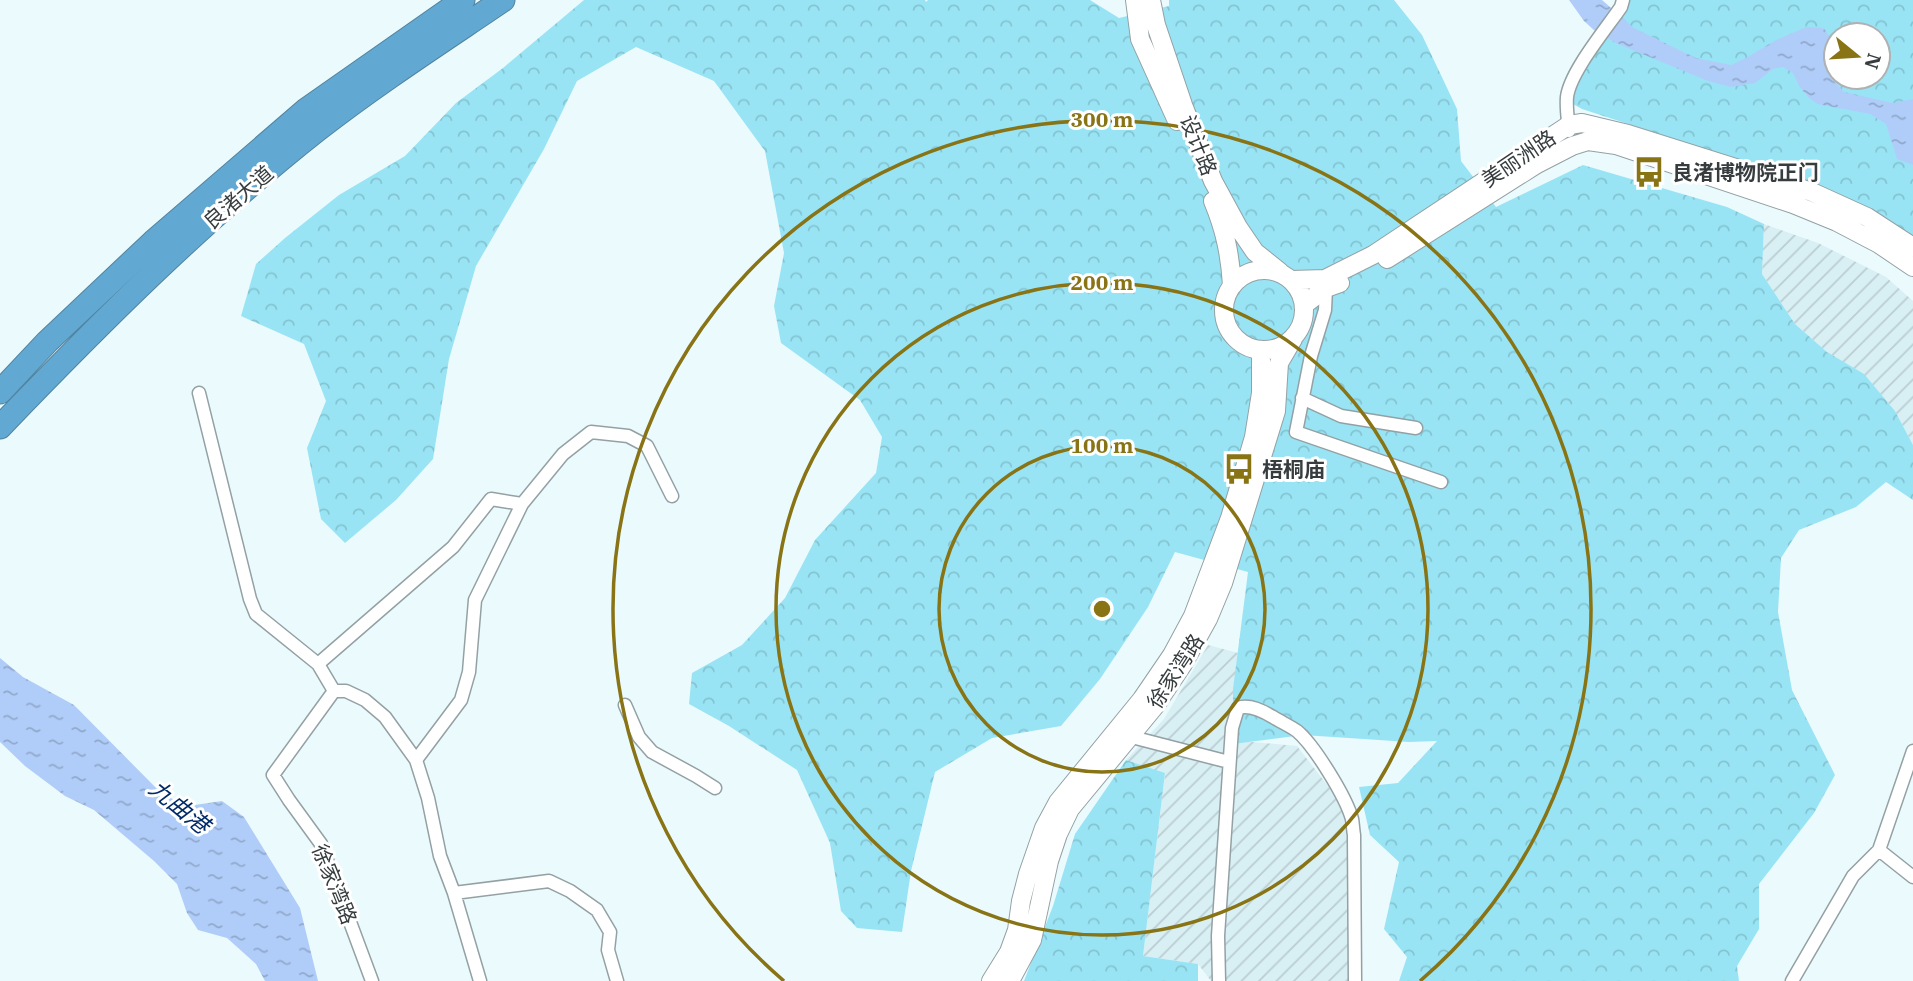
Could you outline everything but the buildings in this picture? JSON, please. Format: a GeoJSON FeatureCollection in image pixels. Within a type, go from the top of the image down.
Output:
{"type":"FeatureCollection","features":[{"type":"Feature","properties":{"kind":"highway","name":"良渚大道"},"geometry":{"type":"LineString","coordinates":[[0,392],[47,342],[153,242],[306,110],[463,0]]}},
{"type":"Feature","properties":{"kind":"highway","name":"良渚大道"},"geometry":{"type":"LineString","coordinates":[[0,427],[85,339],[245,189],[318,130],[503,0]]}},
{"type":"Feature","properties":{"kind":"street","name":"设计路"},"geometry":{"type":"LineString","coordinates":[[1135,0],[1140,39],[1220,218],[1230,252],[1232,285]]}},
{"type":"Feature","properties":{"kind":"street","name":"设计路"},"geometry":{"type":"LineString","coordinates":[[1152,0],[1156,25],[1213,181],[1255,252],[1286,276]]}},
{"type":"Feature","properties":{"kind":"street"},"geometry":{"type":"LineString","coordinates":[[1572,146],[1567,96],[1584,60],[1622,4]]}},
{"type":"Feature","properties":{"kind":"street","name":"美丽洲路"},"geometry":{"type":"LineString","coordinates":[[1286,276],[1325,279],[1373,255],[1569,125],[1582,123],[1628,134],[1812,192],[1867,216],[1913,247]]}},
{"type":"Feature","properties":{"kind":"street","name":"美丽洲路"},"geometry":{"type":"LineString","coordinates":[[1305,304],[1326,288],[1371,269],[1536,164],[1588,141],[1616,145],[1793,204],[1837,222],[1879,244],[1913,267]]}},
{"type":"Feature","properties":{"kind":"street"},"geometry":{"type":"LineString","coordinates":[[1268,269],[1286,276],[1300,290],[1305,304],[1301,328],[1293,339],[1273,350],[1249,348],[1230,332],[1225,321],[1226,296],[1232,285],[1254,270],[1268,269]]}},
{"type":"Feature","properties":{"kind":"street"},"geometry":{"type":"LineString","coordinates":[[1326,288],[1325,310],[1311,356],[1296,432],[1441,482]]}},
{"type":"Feature","properties":{"kind":"street","name":"徐家湾路"},"geometry":{"type":"LineString","coordinates":[[991,981],[1009,952],[1017,930],[1028,874],[1044,828],[1058,802],[1122,735],[1155,706],[1208,619],[1223,583],[1276,411],[1279,363],[1293,339]]}},
{"type":"Feature","properties":{"kind":"street","name":"徐家湾路"},"geometry":{"type":"LineString","coordinates":[[1010,981],[1032,940],[1049,861],[1070,809],[1122,735],[1193,616],[1230,518],[1254,437],[1261,393],[1261,351]]}},
{"type":"Feature","properties":{"kind":"street"},"geometry":{"type":"LineString","coordinates":[[199,393],[256,614],[318,664],[334,691],[346,691],[365,700],[385,717],[416,760],[428,798],[440,856],[480,981]]}},
{"type":"Feature","properties":{"kind":"street"},"geometry":{"type":"LineString","coordinates":[[1302,398],[1341,416],[1416,428]]}},
{"type":"Feature","properties":{"kind":"street"},"geometry":{"type":"LineString","coordinates":[[416,760],[461,700],[468,672],[475,600],[522,504],[563,454],[591,432],[628,436],[647,446],[672,496]]}},
{"type":"Feature","properties":{"kind":"street"},"geometry":{"type":"LineString","coordinates":[[318,664],[453,547],[491,499],[522,504]]}},
{"type":"Feature","properties":{"kind":"street","name":"徐家湾路"},"geometry":{"type":"LineString","coordinates":[[334,691],[273,775],[321,844],[372,981]]}},
{"type":"Feature","properties":{"kind":"street"},"geometry":{"type":"LineString","coordinates":[[625,705],[639,737],[652,752],[715,788]]}},
{"type":"Feature","properties":{"kind":"street"},"geometry":{"type":"LineString","coordinates":[[1219,981],[1218,936],[1228,762],[1234,714],[1238,708],[1244,706],[1263,711],[1296,730],[1320,758],[1352,817],[1355,981]]}},
{"type":"Feature","properties":{"kind":"street"},"geometry":{"type":"LineString","coordinates":[[1122,735],[1228,762]]}},
{"type":"Feature","properties":{"kind":"street"},"geometry":{"type":"LineString","coordinates":[[1792,981],[1853,876],[1880,850],[1913,751]]}},
{"type":"Feature","properties":{"kind":"street"},"geometry":{"type":"LineString","coordinates":[[1880,850],[1913,877]]}},
{"type":"Feature","properties":{"kind":"street"},"geometry":{"type":"LineString","coordinates":[[454,893],[549,881],[570,891],[597,910],[610,932],[608,950],[617,981]]}},
{"type":"Feature","properties":{"kind":"shaded area"},"geometry":{"type":"Polygon","coordinates":[[[1764,224],[1818,243],[1886,277],[1913,301],[1913,445],[1895,411],[1864,375],[1827,352],[1795,324],[1762,274],[1764,224]]]}},
{"type":"Feature","properties":{"kind":"shaded area"},"geometry":{"type":"Polygon","coordinates":[[[1208,645],[1238,653],[1231,740],[1297,746],[1352,817],[1355,981],[1211,981],[1198,964],[1143,956],[1165,774],[1126,760],[1164,719],[1208,645]]]}},
{"type":"Feature","properties":{"kind":"green space"},"geometry":{"type":"Polygon","coordinates":[[[584,0],[1090,0],[1119,18],[1169,6],[1169,0],[1394,0],[1422,35],[1457,109],[1461,161],[1496,207],[1583,165],[1727,207],[1764,224],[1762,274],[1795,324],[1827,352],[1864,374],[1895,411],[1913,445],[1913,500],[1886,482],[1856,507],[1799,530],[1781,558],[1778,612],[1792,690],[1835,775],[1814,813],[1759,884],[1759,929],[1737,966],[1739,981],[1399,981],[1407,957],[1384,929],[1399,862],[1370,835],[1359,787],[1398,783],[1437,741],[1409,742],[1303,735],[1233,744],[1233,689],[1248,572],[1175,552],[1148,607],[1100,679],[1061,726],[992,738],[935,772],[911,871],[902,932],[857,928],[841,911],[830,843],[797,770],[689,704],[692,673],[742,645],[785,598],[815,540],[876,473],[882,437],[860,400],[781,343],[774,306],[784,253],[765,151],[714,81],[636,47],[577,81],[544,149],[476,266],[449,359],[433,459],[396,500],[345,543],[321,519],[307,448],[326,401],[304,344],[241,316],[256,264],[339,195],[405,156],[456,103],[503,68],[584,0]]]}},
{"type":"Feature","properties":{"kind":"green space"},"geometry":{"type":"Polygon","coordinates":[[[1622,0],[1913,0],[1913,236],[1829,189],[1573,104],[1570,95],[1622,0]]]}},
{"type":"Feature","properties":{"kind":"green space"},"geometry":{"type":"Polygon","coordinates":[[[1126,760],[1165,773],[1143,956],[1198,964],[1198,981],[1024,981],[1053,906],[1075,834],[1126,760]]]}},
{"type":"Feature","properties":{"kind":"water"},"geometry":{"type":"Polygon","coordinates":[[[1569,0],[1602,0],[1634,28],[1696,58],[1731,65],[1806,27],[1822,28],[1822,91],[1843,91],[1893,103],[1913,99],[1913,165],[1897,159],[1886,124],[1870,114],[1817,104],[1799,86],[1793,73],[1783,67],[1773,69],[1755,83],[1731,87],[1708,81],[1618,44],[1595,31],[1569,0]]]}},
{"type":"Feature","properties":{"kind":"water","name":"九曲港"},"geometry":{"type":"Polygon","coordinates":[[[0,658],[23,677],[74,705],[162,794],[188,806],[222,801],[244,817],[300,908],[318,981],[265,981],[256,964],[227,938],[198,930],[187,913],[177,884],[154,861],[94,810],[65,796],[25,766],[0,742],[0,658]]]}},
{"type":"Feature","properties":{"kind":"place","name":"良渚博物院正门"},"geometry":{"type":"Point","coordinates":[1649,172]}},
{"type":"Feature","properties":{"kind":"place","name":"梧桐庙"},"geometry":{"type":"Point","coordinates":[1239,469]}}]}
